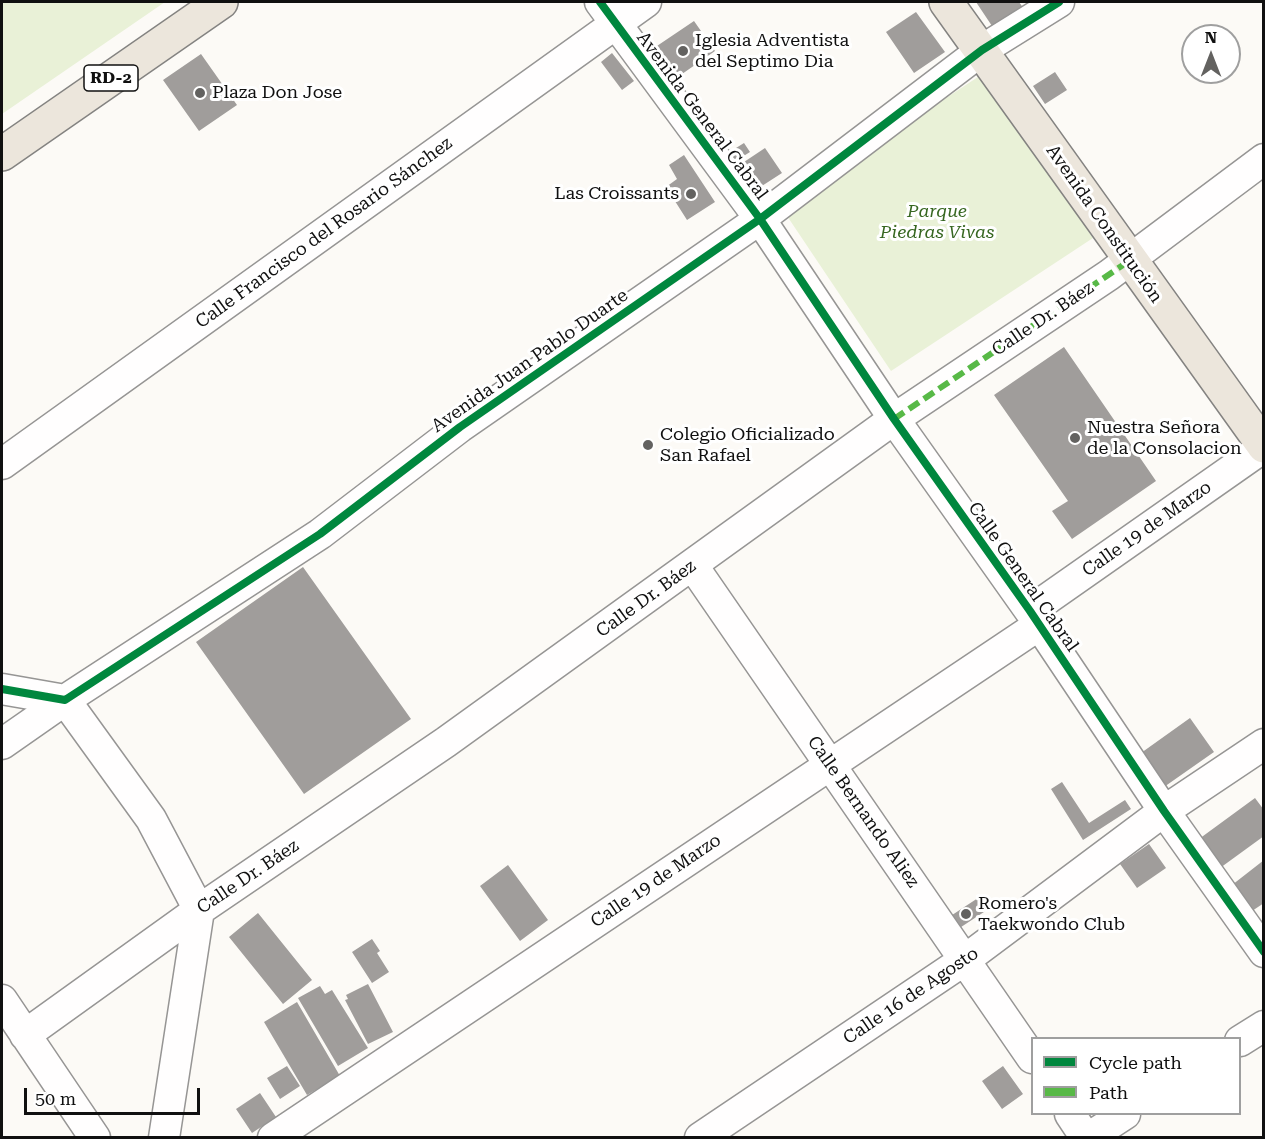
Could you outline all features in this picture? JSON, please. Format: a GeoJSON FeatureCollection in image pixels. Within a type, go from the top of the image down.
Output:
{"type":"FeatureCollection","features":[{"type":"Feature","properties":{"kind":"main road","name":"RD-2"},"geometry":{"type":"LineString","coordinates":[[2,154],[221,2]]}},
{"type":"Feature","properties":{"kind":"main road","name":"Avenida Constitución"},"geometry":{"type":"LineString","coordinates":[[946,2],[1263,447]]}},
{"type":"Feature","properties":{"kind":"street","name":"Calle Francisco del Rosario Sánchez"},"geometry":{"type":"LineString","coordinates":[[2,464],[608,13],[646,2]]}},
{"type":"Feature","properties":{"kind":"street","name":"Avenida Juan Pablo Duarte"},"geometry":{"type":"LineString","coordinates":[[2,744],[65,700],[320,534],[460,427],[760,219],[982,50],[1059,2]]}},
{"type":"Feature","properties":{"kind":"street","name":"Avenida General Cabral"},"geometry":{"type":"LineString","coordinates":[[608,13],[760,219]]}},
{"type":"Feature","properties":{"kind":"street","name":"Calle Dr. Báez"},"geometry":{"type":"LineString","coordinates":[[26,1035],[199,910],[446,742],[894,419],[1129,261],[1263,159]]}},
{"type":"Feature","properties":{"kind":"street","name":"Calle General Cabral"},"geometry":{"type":"LineString","coordinates":[[760,219],[894,419],[1035,618],[1164,811],[1263,952]]}},
{"type":"Feature","properties":{"kind":"street","name":"Calle 19 de Marzo"},"geometry":{"type":"LineString","coordinates":[[273,1137],[830,765],[1035,618],[1263,447]]}},
{"type":"Feature","properties":{"kind":"street","name":"Calle Bernando Aliez"},"geometry":{"type":"LineString","coordinates":[[693,566],[966,959],[1031,1056]]}},
{"type":"Feature","properties":{"kind":"street"},"geometry":{"type":"LineString","coordinates":[[2,689],[65,700],[151,819],[199,910],[165,1137]]}},
{"type":"Feature","properties":{"kind":"street","name":"Calle 16 de Agosto"},"geometry":{"type":"LineString","coordinates":[[700,1137],[966,959],[1164,811],[1263,744]]}},
{"type":"Feature","properties":{"kind":"street"},"geometry":{"type":"LineString","coordinates":[[2,999],[95,1137]]}},
{"type":"Feature","properties":{"kind":"street"},"geometry":{"type":"LineString","coordinates":[[1241,1040],[1263,1026]]}},
{"type":"Feature","properties":{"kind":"street"},"geometry":{"type":"LineString","coordinates":[[1071,1115],[1087,1137],[1122,1115]]}},
{"type":"Feature","properties":{"kind":"green space"},"geometry":{"type":"Polygon","coordinates":[[[2,2],[165,2],[2,114],[2,2]]]}},
{"type":"Feature","properties":{"kind":"green space","name":"Parque Piedras Vivas"},"geometry":{"type":"Polygon","coordinates":[[[984,73],[1093,238],[891,371],[781,207],[984,73]]]}},
{"type":"Feature","properties":{"kind":"building"},"geometry":{"type":"Polygon","coordinates":[[[976,2],[1019,2],[1024,9],[994,29],[976,2]]]}},
{"type":"Feature","properties":{"kind":"building"},"geometry":{"type":"Polygon","coordinates":[[[916,12],[945,52],[914,73],[886,32],[916,12]]]}},
{"type":"Feature","properties":{"kind":"building","name":"Iglesia Adventista del Septimo Dia"},"geometry":{"type":"Polygon","coordinates":[[[694,21],[715,51],[672,81],[651,50],[694,21]]]}},
{"type":"Feature","properties":{"kind":"building"},"geometry":{"type":"Polygon","coordinates":[[[612,53],[634,81],[622,90],[601,62],[612,53]]]}},
{"type":"Feature","properties":{"kind":"building","name":"Plaza Don Jose"},"geometry":{"type":"Polygon","coordinates":[[[201,54],[237,105],[199,131],[163,80],[201,54]]]}},
{"type":"Feature","properties":{"kind":"building"},"geometry":{"type":"Polygon","coordinates":[[[1055,72],[1067,90],[1045,104],[1033,86],[1055,72]]]}},
{"type":"Feature","properties":{"kind":"building"},"geometry":{"type":"Polygon","coordinates":[[[744,143],[750,152],[734,162],[728,153],[744,143]]]}},
{"type":"Feature","properties":{"kind":"building"},"geometry":{"type":"Polygon","coordinates":[[[765,148],[782,173],[751,193],[735,168],[765,148]]]}},
{"type":"Feature","properties":{"kind":"building","name":"Las Croissants"},"geometry":{"type":"Polygon","coordinates":[[[684,155],[715,202],[687,220],[666,187],[677,179],[669,165],[684,155]]]}},
{"type":"Feature","properties":{"kind":"building","name":"Nuestra Señora de la Consolacion"},"geometry":{"type":"Polygon","coordinates":[[[1064,347],[1156,481],[1072,539],[1052,511],[1068,501],[994,395],[1064,347]]]}},
{"type":"Feature","properties":{"kind":"building"},"geometry":{"type":"Polygon","coordinates":[[[303,567],[411,719],[304,794],[196,642],[303,567]]]}},
{"type":"Feature","properties":{"kind":"building"},"geometry":{"type":"Polygon","coordinates":[[[1190,718],[1214,752],[1164,787],[1141,753],[1190,718]]]}},
{"type":"Feature","properties":{"kind":"building"},"geometry":{"type":"Polygon","coordinates":[[[1062,782],[1089,823],[1125,800],[1131,809],[1083,840],[1051,789],[1062,782]]]}},
{"type":"Feature","properties":{"kind":"building"},"geometry":{"type":"Polygon","coordinates":[[[1255,798],[1264,810],[1264,836],[1220,868],[1199,839],[1255,798]]]}},
{"type":"Feature","properties":{"kind":"building"},"geometry":{"type":"Polygon","coordinates":[[[1149,844],[1166,868],[1137,888],[1120,864],[1149,844]]]}},
{"type":"Feature","properties":{"kind":"building"},"geometry":{"type":"Polygon","coordinates":[[[1264,860],[1264,903],[1252,911],[1232,885],[1264,860]]]}},
{"type":"Feature","properties":{"kind":"building"},"geometry":{"type":"Polygon","coordinates":[[[508,865],[548,920],[520,941],[480,886],[508,865]]]}},
{"type":"Feature","properties":{"kind":"building","name":"Romero's Taekwondo Club"},"geometry":{"type":"Polygon","coordinates":[[[978,898],[987,910],[955,931],[946,919],[978,898]]]}},
{"type":"Feature","properties":{"kind":"building"},"geometry":{"type":"Polygon","coordinates":[[[258,913],[312,980],[283,1004],[229,937],[258,913]]]}},
{"type":"Feature","properties":{"kind":"building"},"geometry":{"type":"Polygon","coordinates":[[[372,939],[380,951],[377,953],[389,972],[372,983],[352,952],[372,939]]]}},
{"type":"Feature","properties":{"kind":"building"},"geometry":{"type":"Polygon","coordinates":[[[368,984],[393,1032],[368,1044],[345,1000],[348,999],[346,995],[368,984]]]}},
{"type":"Feature","properties":{"kind":"building"},"geometry":{"type":"Polygon","coordinates":[[[320,986],[325,994],[332,990],[368,1048],[338,1066],[298,998],[320,986]]]}},
{"type":"Feature","properties":{"kind":"building"},"geometry":{"type":"Polygon","coordinates":[[[297,1002],[340,1076],[307,1095],[264,1022],[297,1002]]]}},
{"type":"Feature","properties":{"kind":"building"},"geometry":{"type":"Polygon","coordinates":[[[287,1066],[300,1086],[280,1099],[267,1078],[287,1066]]]}},
{"type":"Feature","properties":{"kind":"building"},"geometry":{"type":"Polygon","coordinates":[[[1003,1066],[1023,1094],[1002,1109],[982,1081],[1003,1066]]]}},
{"type":"Feature","properties":{"kind":"building"},"geometry":{"type":"Polygon","coordinates":[[[260,1093],[276,1117],[252,1133],[236,1109],[260,1093]]]}},
{"type":"Feature","properties":{"kind":"marked path"},"geometry":{"type":"LineString","coordinates":[[894,419],[1129,261]]}},
{"type":"Feature","properties":{"kind":"cycle path"},"geometry":{"type":"LineString","coordinates":[[600,2],[760,219],[894,419],[1030,611],[1164,811],[1264,952]]}},
{"type":"Feature","properties":{"kind":"cycle path"},"geometry":{"type":"LineString","coordinates":[[2,689],[65,700],[320,534],[460,427],[760,219],[982,50],[1059,2]]}},
{"type":"Feature","properties":{"kind":"place","name":"Iglesia Adventista del Septimo Dia"},"geometry":{"type":"Point","coordinates":[683,51]}},
{"type":"Feature","properties":{"kind":"place","name":"Plaza Don Jose"},"geometry":{"type":"Point","coordinates":[200,93]}},
{"type":"Feature","properties":{"kind":"place","name":"Las Croissants"},"geometry":{"type":"Point","coordinates":[691,194]}},
{"type":"Feature","properties":{"kind":"place","name":"Nuestra Señora de la Consolacion"},"geometry":{"type":"Point","coordinates":[1075,438]}},
{"type":"Feature","properties":{"kind":"place","name":"Colegio Oficializado San Rafael"},"geometry":{"type":"Point","coordinates":[648,445]}},
{"type":"Feature","properties":{"kind":"place","name":"Romero's Taekwondo Club"},"geometry":{"type":"Point","coordinates":[966,914]}}]}
